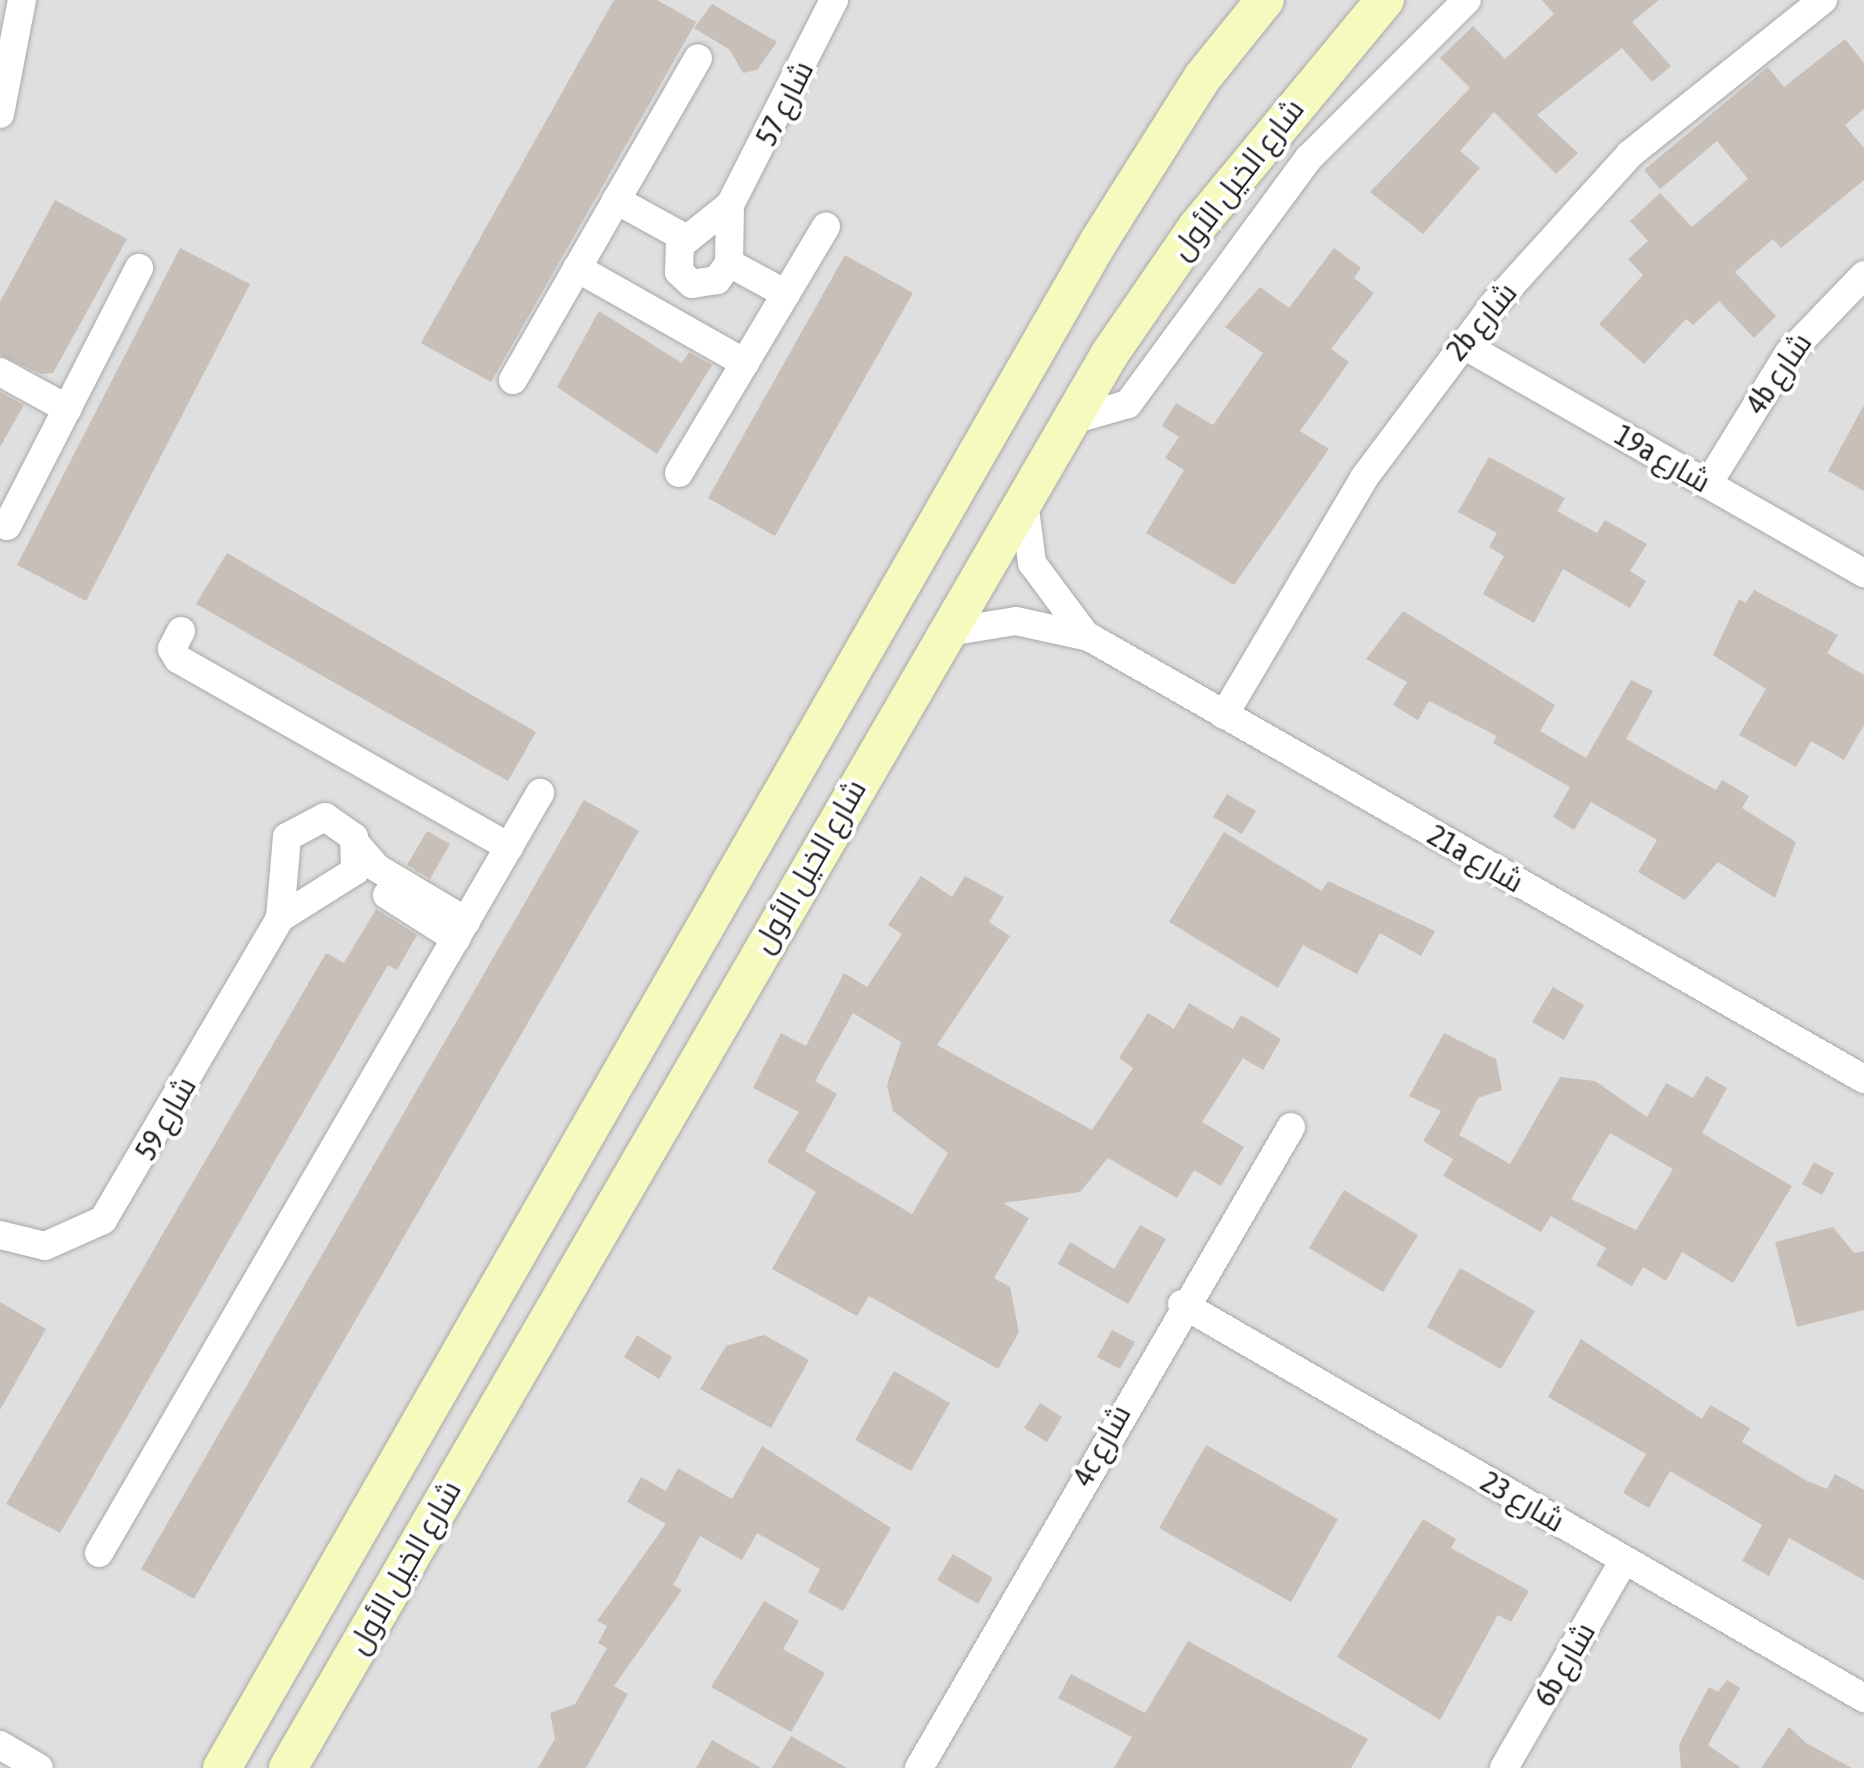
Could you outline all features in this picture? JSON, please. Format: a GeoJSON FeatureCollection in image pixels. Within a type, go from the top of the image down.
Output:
{"type":"FeatureCollection","features":[{"type":"Feature","properties":{"kind":"main road","name":"شارع الخيل الأول"},"geometry":{"type":"LineString","coordinates":[[222,1768],[1142,168],[1265,0]]}},
{"type":"Feature","properties":{"kind":"main road","name":"شارع الخيل الأول"},"geometry":{"type":"LineString","coordinates":[[288,1768],[1068,421],[1197,228],[1385,0]]}},
{"type":"Feature","properties":{"kind":"main road"},"geometry":{"type":"LineString","coordinates":[[644,1152],[652,1108],[734,958],[732,941],[707,930]]}},
{"type":"Feature","properties":{"kind":"street"},"geometry":{"type":"LineString","coordinates":[[0,114],[22,0]]}},
{"type":"Feature","properties":{"kind":"street","name":"شارع 57"},"geometry":{"type":"LineString","coordinates":[[730,204],[834,0]]}},
{"type":"Feature","properties":{"kind":"street"},"geometry":{"type":"LineString","coordinates":[[1068,421],[1128,404],[1322,143],[1467,0]]}},
{"type":"Feature","properties":{"kind":"street","name":"2b شارع"},"geometry":{"type":"LineString","coordinates":[[1224,715],[1364,478],[1462,344],[1630,154],[1823,0]]}},
{"type":"Feature","properties":{"kind":"street"},"geometry":{"type":"LineString","coordinates":[[513,380],[698,58]]}},
{"type":"Feature","properties":{"kind":"street"},"geometry":{"type":"LineString","coordinates":[[616,200],[685,238]]}},
{"type":"Feature","properties":{"kind":"street"},"geometry":{"type":"LineString","coordinates":[[730,204],[728,263],[717,280],[692,284],[677,263],[685,238],[730,204]]}},
{"type":"Feature","properties":{"kind":"street"},"geometry":{"type":"LineString","coordinates":[[679,473],[826,226]]}},
{"type":"Feature","properties":{"kind":"street"},"geometry":{"type":"LineString","coordinates":[[728,263],[786,294]]}},
{"type":"Feature","properties":{"kind":"street"},"geometry":{"type":"LineString","coordinates":[[7,526],[139,268]]}},
{"type":"Feature","properties":{"kind":"street"},"geometry":{"type":"LineString","coordinates":[[577,268],[745,362]]}},
{"type":"Feature","properties":{"kind":"street","name":"4b شارع"},"geometry":{"type":"LineString","coordinates":[[1708,484],[1788,353],[1864,275]]}},
{"type":"Feature","properties":{"kind":"street","name":"19a شارع"},"geometry":{"type":"LineString","coordinates":[[1462,344],[1864,574]]}},
{"type":"Feature","properties":{"kind":"street"},"geometry":{"type":"LineString","coordinates":[[0,372],[68,409]]}},
{"type":"Feature","properties":{"kind":"street","name":"21a شارع"},"geometry":{"type":"LineString","coordinates":[[1024,494],[1032,563],[1055,604],[1089,638],[1864,1078]]}},
{"type":"Feature","properties":{"kind":"street","name":"21a شارع"},"geometry":{"type":"LineString","coordinates":[[942,634],[1016,621],[1089,638]]}},
{"type":"Feature","properties":{"kind":"street"},"geometry":{"type":"LineString","coordinates":[[181,631],[172,648],[178,659],[509,848]]}},
{"type":"Feature","properties":{"kind":"street"},"geometry":{"type":"LineString","coordinates":[[99,1553],[540,793]]}},
{"type":"Feature","properties":{"kind":"street"},"geometry":{"type":"LineString","coordinates":[[280,918],[292,830],[325,817],[380,871],[461,930]]}},
{"type":"Feature","properties":{"kind":"street"},"geometry":{"type":"LineString","coordinates":[[280,918],[350,878],[357,845]]}},
{"type":"Feature","properties":{"kind":"street"},"geometry":{"type":"LineString","coordinates":[[350,878],[461,930]]}},
{"type":"Feature","properties":{"kind":"street","name":"شارع 59"},"geometry":{"type":"LineString","coordinates":[[0,1235],[45,1246],[103,1220],[280,918]]}},
{"type":"Feature","properties":{"kind":"street","name":"4c شارع"},"geometry":{"type":"LineString","coordinates":[[919,1768],[1182,1304],[1291,1127]]}},
{"type":"Feature","properties":{"kind":"street","name":"شارع 23"},"geometry":{"type":"LineString","coordinates":[[1182,1304],[1864,1698]]}},
{"type":"Feature","properties":{"kind":"street","name":"6b شارع"},"geometry":{"type":"LineString","coordinates":[[1504,1768],[1624,1560]]}},
{"type":"Feature","properties":{"kind":"street"},"geometry":{"type":"LineString","coordinates":[[0,1744],[39,1768]]}},
{"type":"Feature","properties":{"kind":"shaded area"},"geometry":{"type":"Polygon","coordinates":[[[0,0],[1864,0],[1864,1768],[0,1768],[0,0]]]}},
{"type":"Feature","properties":{"kind":"building"},"geometry":{"type":"Polygon","coordinates":[[[614,0],[657,0],[696,22],[491,382],[421,343],[614,0]]]}},
{"type":"Feature","properties":{"kind":"building"},"geometry":{"type":"Polygon","coordinates":[[[1542,0],[1659,0],[1632,22],[1671,66],[1652,82],[1622,48],[1537,115],[1578,153],[1556,174],[1494,112],[1460,151],[1480,168],[1423,234],[1370,192],[1470,88],[1440,58],[1473,26],[1505,59],[1554,14],[1542,0]]]}},
{"type":"Feature","properties":{"kind":"building"},"geometry":{"type":"Polygon","coordinates":[[[712,4],[777,42],[757,70],[743,73],[730,50],[694,28],[712,4]]]}},
{"type":"Feature","properties":{"kind":"building"},"geometry":{"type":"Polygon","coordinates":[[[1845,39],[1864,63],[1864,109],[1845,125],[1864,148],[1864,180],[1781,248],[1773,239],[1735,272],[1776,316],[1754,338],[1719,301],[1693,325],[1686,319],[1644,364],[1599,324],[1643,275],[1628,259],[1648,241],[1630,221],[1660,193],[1692,227],[1748,179],[1717,141],[1660,189],[1644,170],[1768,67],[1784,87],[1845,39]]]}},
{"type":"Feature","properties":{"kind":"building"},"geometry":{"type":"Polygon","coordinates":[[[55,200],[127,239],[53,373],[41,374],[0,355],[0,302],[55,200]]]}},
{"type":"Feature","properties":{"kind":"building"},"geometry":{"type":"Polygon","coordinates":[[[180,248],[250,284],[86,601],[17,565],[180,248]]]}},
{"type":"Feature","properties":{"kind":"building"},"geometry":{"type":"Polygon","coordinates":[[[1334,248],[1361,268],[1354,278],[1374,293],[1331,349],[1349,362],[1300,431],[1329,449],[1234,585],[1146,533],[1184,470],[1165,458],[1179,437],[1162,426],[1176,403],[1213,425],[1263,353],[1225,327],[1260,287],[1289,308],[1334,248]]]}},
{"type":"Feature","properties":{"kind":"building"},"geometry":{"type":"Polygon","coordinates":[[[845,255],[913,293],[775,536],[708,498],[845,255]]]}},
{"type":"Feature","properties":{"kind":"building"},"geometry":{"type":"Polygon","coordinates":[[[599,311],[682,363],[689,352],[712,365],[657,454],[557,387],[599,311]]]}},
{"type":"Feature","properties":{"kind":"building"},"geometry":{"type":"Polygon","coordinates":[[[0,392],[24,405],[0,447],[0,392]]]}},
{"type":"Feature","properties":{"kind":"building"},"geometry":{"type":"Polygon","coordinates":[[[1864,405],[1864,491],[1828,471],[1864,405]]]}},
{"type":"Feature","properties":{"kind":"building"},"geometry":{"type":"Polygon","coordinates":[[[1489,457],[1565,498],[1557,511],[1597,533],[1605,520],[1647,544],[1630,571],[1646,581],[1630,608],[1563,569],[1534,623],[1483,594],[1504,556],[1489,547],[1497,533],[1458,512],[1489,457]]]}},
{"type":"Feature","properties":{"kind":"building"},"geometry":{"type":"Polygon","coordinates":[[[227,553],[536,732],[508,781],[196,604],[227,553]]]}},
{"type":"Feature","properties":{"kind":"building"},"geometry":{"type":"Polygon","coordinates":[[[1754,590],[1838,635],[1827,653],[1864,675],[1864,725],[1844,760],[1811,741],[1796,767],[1739,735],[1766,689],[1713,655],[1739,599],[1746,603],[1754,590]]]}},
{"type":"Feature","properties":{"kind":"building"},"geometry":{"type":"Polygon","coordinates":[[[1403,611],[1555,705],[1540,731],[1586,758],[1631,680],[1653,691],[1626,739],[1716,790],[1722,780],[1749,796],[1742,808],[1796,842],[1775,898],[1718,862],[1685,900],[1638,872],[1657,840],[1591,802],[1574,830],[1553,817],[1570,787],[1493,743],[1497,736],[1429,701],[1418,720],[1393,705],[1407,682],[1366,659],[1403,611]]]}},
{"type":"Feature","properties":{"kind":"building"},"geometry":{"type":"Polygon","coordinates":[[[1227,794],[1256,811],[1242,834],[1213,817],[1227,794]]]}},
{"type":"Feature","properties":{"kind":"building"},"geometry":{"type":"Polygon","coordinates":[[[584,800],[639,831],[194,1599],[141,1569],[584,800]]]}},
{"type":"Feature","properties":{"kind":"building"},"geometry":{"type":"Polygon","coordinates":[[[427,831],[450,844],[430,879],[407,865],[427,831]]]}},
{"type":"Feature","properties":{"kind":"building"},"geometry":{"type":"Polygon","coordinates":[[[1224,832],[1322,891],[1328,881],[1435,931],[1421,956],[1380,933],[1357,974],[1303,945],[1278,988],[1169,922],[1224,832]]]}},
{"type":"Feature","properties":{"kind":"building"},"geometry":{"type":"Polygon","coordinates":[[[921,876],[952,897],[965,876],[1004,897],[989,922],[1010,936],[937,1045],[1092,1130],[1133,1068],[1119,1058],[1148,1013],[1174,1029],[1189,1003],[1233,1029],[1241,1015],[1281,1039],[1263,1070],[1243,1058],[1202,1122],[1244,1147],[1221,1186],[1194,1170],[1177,1198],[1108,1158],[1080,1192],[1003,1203],[1029,1218],[994,1278],[1010,1287],[1019,1332],[998,1369],[869,1296],[857,1316],[772,1269],[816,1192],[767,1162],[799,1112],[753,1088],[781,1033],[806,1046],[844,973],[867,987],[902,934],[888,925],[921,876]],[[853,1013],[815,1081],[837,1094],[805,1151],[912,1214],[948,1153],[893,1111],[887,1085],[901,1042],[853,1013]]]}},
{"type":"Feature","properties":{"kind":"building"},"geometry":{"type":"Polygon","coordinates":[[[376,909],[417,935],[397,970],[388,965],[60,1533],[6,1504],[326,953],[344,963],[376,909]]]}},
{"type":"Feature","properties":{"kind":"building"},"geometry":{"type":"Polygon","coordinates":[[[1553,987],[1584,1005],[1564,1040],[1532,1022],[1553,987]]]}},
{"type":"Feature","properties":{"kind":"building"},"geometry":{"type":"Polygon","coordinates":[[[1444,1033],[1496,1059],[1502,1090],[1478,1098],[1459,1135],[1510,1164],[1560,1077],[1595,1081],[1647,1117],[1666,1083],[1693,1098],[1706,1076],[1727,1088],[1702,1133],[1792,1186],[1733,1283],[1682,1252],[1666,1281],[1643,1267],[1632,1286],[1596,1265],[1606,1248],[1551,1216],[1541,1232],[1443,1176],[1453,1159],[1423,1141],[1441,1111],[1409,1096],[1444,1033]],[[1610,1133],[1571,1199],[1636,1230],[1673,1169],[1610,1133]]]}},
{"type":"Feature","properties":{"kind":"building"},"geometry":{"type":"Polygon","coordinates":[[[1814,1162],[1834,1173],[1822,1195],[1802,1184],[1814,1162]]]}},
{"type":"Feature","properties":{"kind":"building"},"geometry":{"type":"Polygon","coordinates":[[[1344,1190],[1418,1235],[1383,1292],[1309,1248],[1344,1190]]]}},
{"type":"Feature","properties":{"kind":"building"},"geometry":{"type":"Polygon","coordinates":[[[1140,1225],[1166,1239],[1128,1304],[1058,1264],[1070,1242],[1114,1269],[1140,1225]]]}},
{"type":"Feature","properties":{"kind":"building"},"geometry":{"type":"Polygon","coordinates":[[[1833,1227],[1854,1253],[1864,1251],[1864,1310],[1797,1327],[1775,1242],[1833,1227]]]}},
{"type":"Feature","properties":{"kind":"building"},"geometry":{"type":"Polygon","coordinates":[[[1460,1268],[1535,1311],[1501,1369],[1427,1327],[1460,1268]]]}},
{"type":"Feature","properties":{"kind":"building"},"geometry":{"type":"Polygon","coordinates":[[[0,1302],[46,1329],[0,1410],[0,1302]]]}},
{"type":"Feature","properties":{"kind":"building"},"geometry":{"type":"Polygon","coordinates":[[[1112,1330],[1135,1342],[1120,1369],[1097,1357],[1112,1330]]]}},
{"type":"Feature","properties":{"kind":"building"},"geometry":{"type":"Polygon","coordinates":[[[637,1335],[672,1357],[659,1379],[624,1357],[637,1335]]]}},
{"type":"Feature","properties":{"kind":"building"},"geometry":{"type":"Polygon","coordinates":[[[764,1335],[809,1360],[771,1428],[700,1389],[726,1346],[764,1335]]]}},
{"type":"Feature","properties":{"kind":"building"},"geometry":{"type":"Polygon","coordinates":[[[1581,1339],[1702,1419],[1710,1405],[1750,1428],[1742,1442],[1807,1481],[1827,1489],[1835,1474],[1864,1490],[1864,1580],[1789,1538],[1769,1576],[1742,1561],[1762,1525],[1670,1471],[1649,1508],[1623,1493],[1646,1454],[1548,1397],[1581,1339]]]}},
{"type":"Feature","properties":{"kind":"building"},"geometry":{"type":"Polygon","coordinates":[[[894,1371],[950,1403],[911,1471],[855,1440],[894,1371]]]}},
{"type":"Feature","properties":{"kind":"building"},"geometry":{"type":"Polygon","coordinates":[[[1040,1403],[1062,1417],[1047,1442],[1024,1428],[1040,1403]]]}},
{"type":"Feature","properties":{"kind":"building"},"geometry":{"type":"Polygon","coordinates":[[[1206,1445],[1338,1519],[1291,1602],[1159,1528],[1206,1445]]]}},
{"type":"Feature","properties":{"kind":"building"},"geometry":{"type":"Polygon","coordinates":[[[762,1446],[891,1528],[843,1611],[808,1592],[820,1569],[757,1533],[742,1560],[700,1536],[673,1585],[682,1590],[614,1686],[628,1694],[586,1768],[538,1768],[555,1739],[550,1713],[575,1704],[607,1648],[598,1643],[607,1626],[597,1621],[666,1524],[627,1502],[641,1477],[666,1491],[678,1468],[732,1499],[762,1446]]]}},
{"type":"Feature","properties":{"kind":"building"},"geometry":{"type":"Polygon","coordinates":[[[1423,1519],[1456,1539],[1451,1548],[1529,1591],[1511,1622],[1498,1615],[1440,1720],[1337,1657],[1423,1519]]]}},
{"type":"Feature","properties":{"kind":"building"},"geometry":{"type":"Polygon","coordinates":[[[953,1554],[993,1578],[978,1604],[937,1580],[953,1554]]]}},
{"type":"Feature","properties":{"kind":"building"},"geometry":{"type":"Polygon","coordinates":[[[764,1601],[799,1621],[783,1649],[825,1673],[791,1732],[711,1687],[764,1601]]]}},
{"type":"Feature","properties":{"kind":"building"},"geometry":{"type":"Polygon","coordinates":[[[1188,1641],[1368,1739],[1351,1768],[1114,1768],[1132,1737],[1058,1698],[1071,1674],[1145,1713],[1188,1641]]]}},
{"type":"Feature","properties":{"kind":"building"},"geometry":{"type":"Polygon","coordinates":[[[1727,1680],[1740,1688],[1708,1745],[1741,1768],[1681,1768],[1679,1745],[1695,1713],[1709,1687],[1718,1692],[1727,1680]]]}},
{"type":"Feature","properties":{"kind":"building"},"geometry":{"type":"Polygon","coordinates":[[[1789,1727],[1806,1743],[1852,1768],[1761,1768],[1789,1727]]]}},
{"type":"Feature","properties":{"kind":"building"},"geometry":{"type":"Polygon","coordinates":[[[791,1736],[847,1768],[772,1768],[791,1736]]]}},
{"type":"Feature","properties":{"kind":"building"},"geometry":{"type":"Polygon","coordinates":[[[712,1740],[761,1768],[696,1768],[712,1740]]]}}]}
